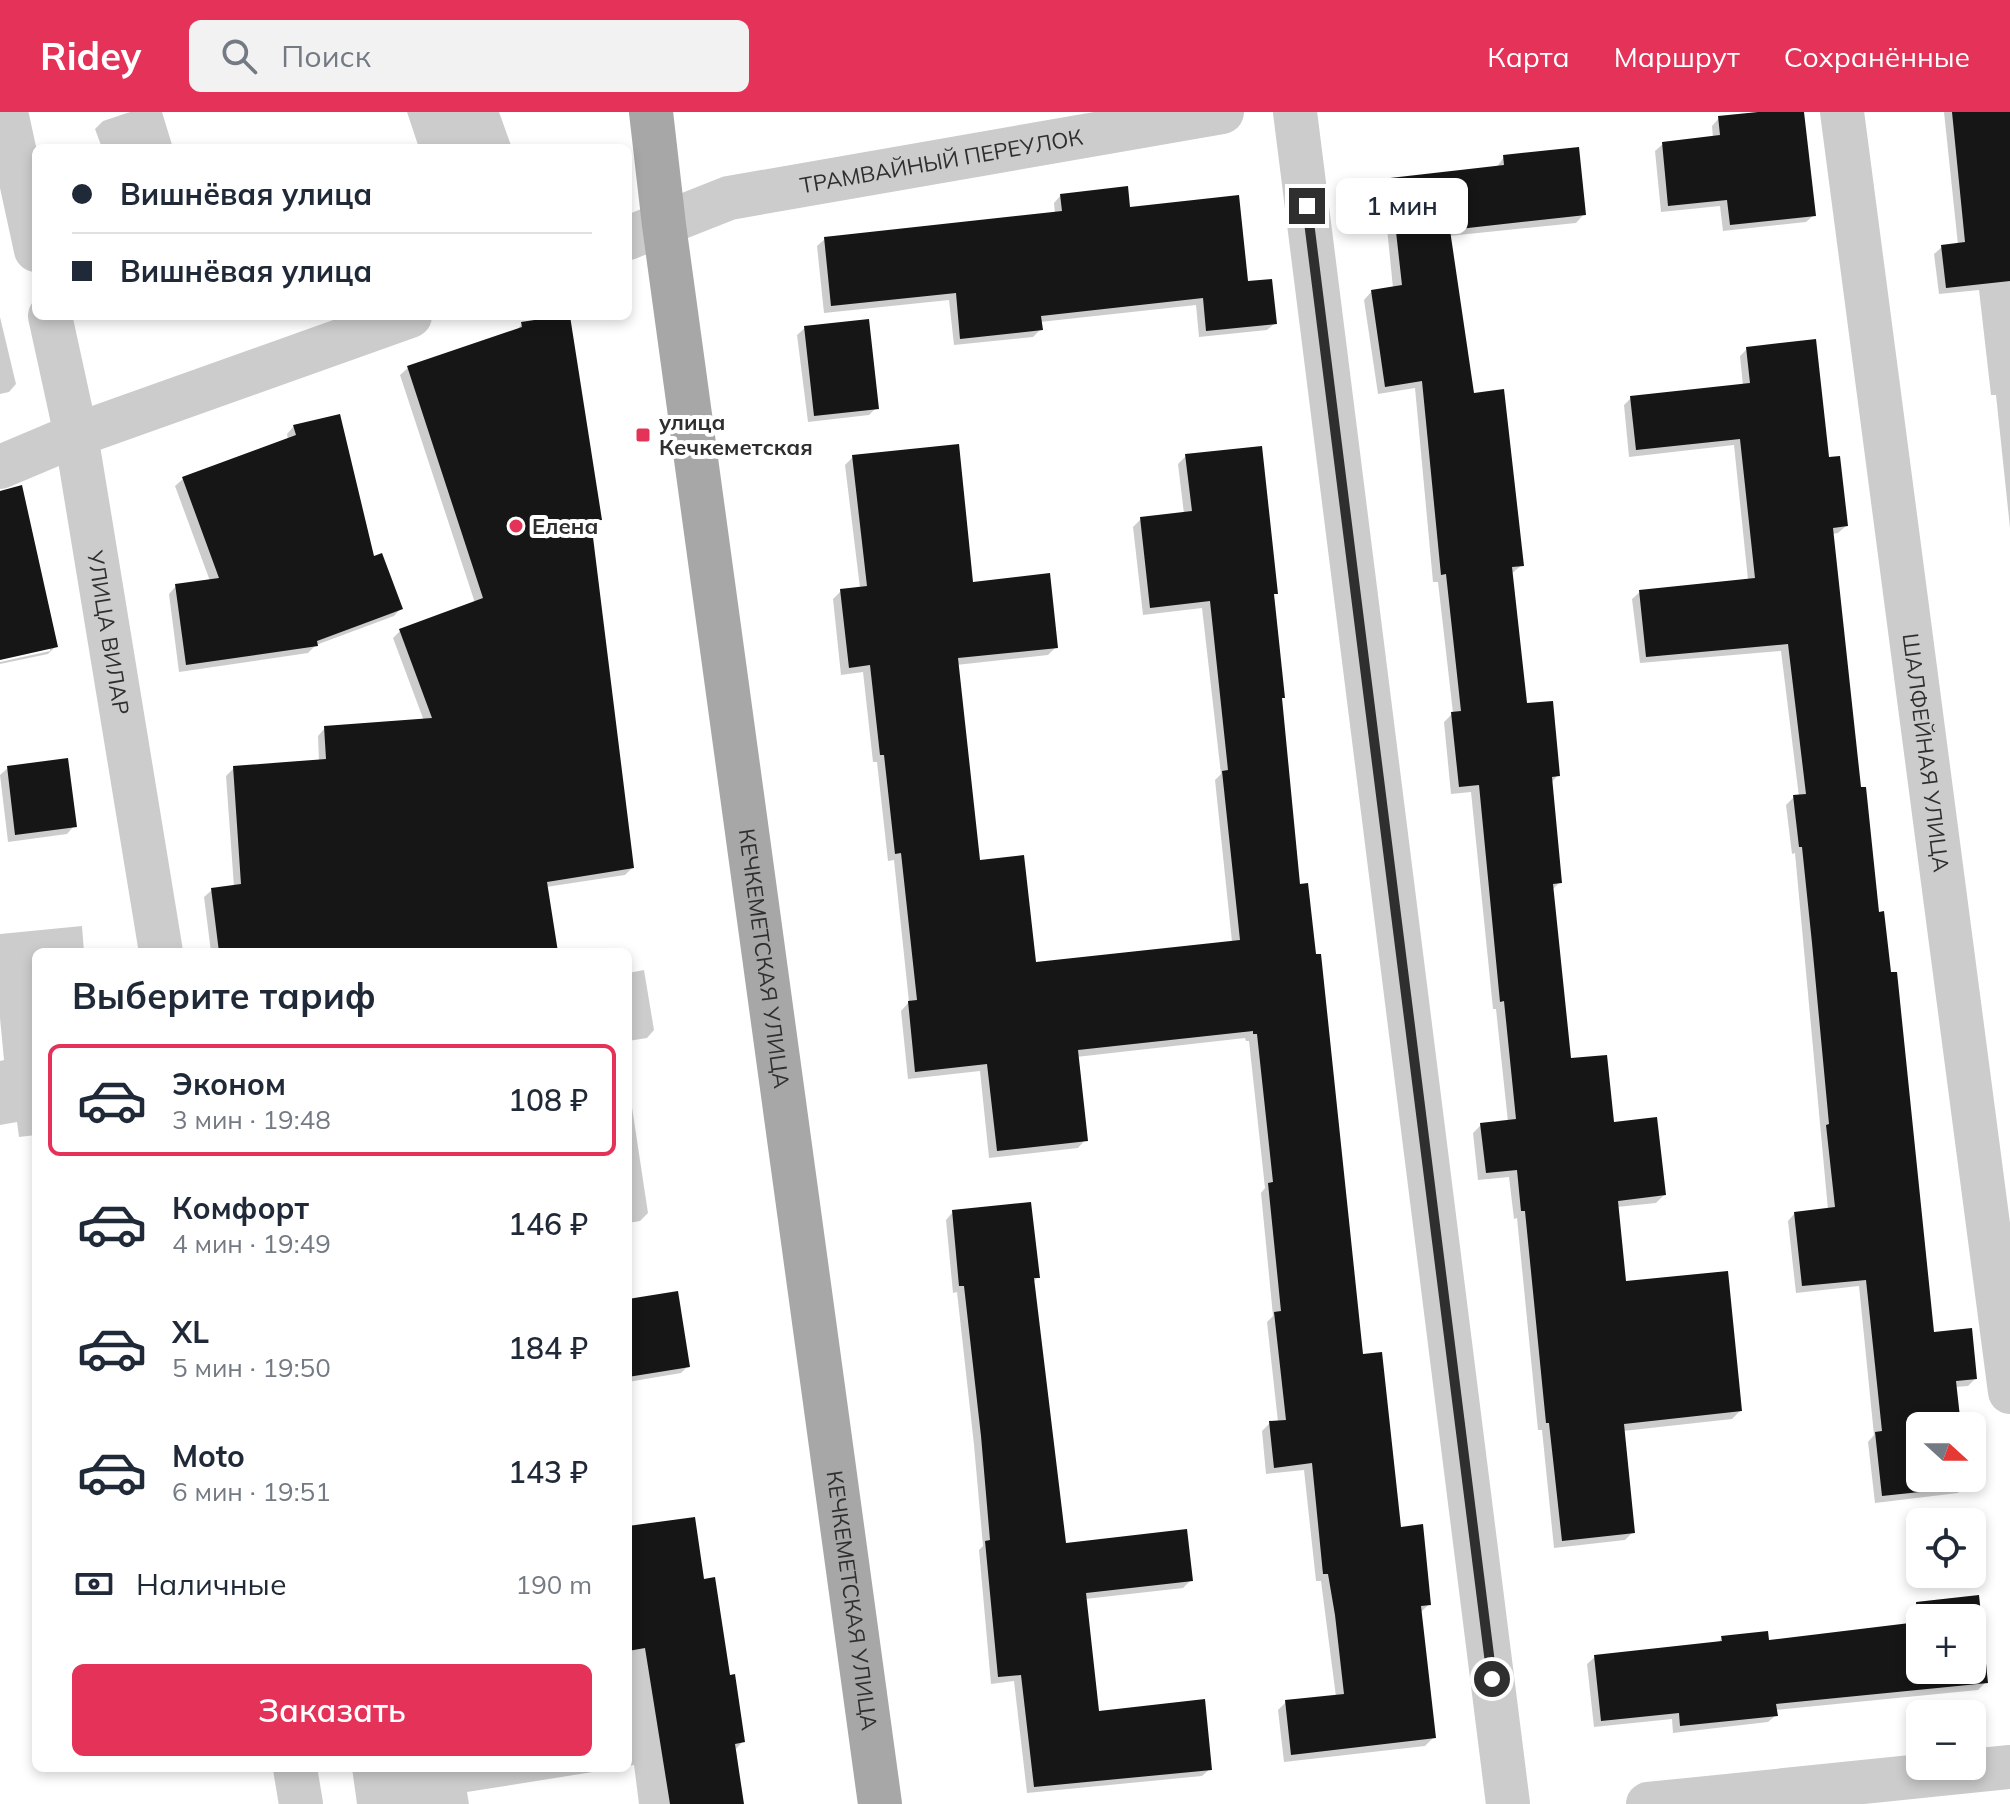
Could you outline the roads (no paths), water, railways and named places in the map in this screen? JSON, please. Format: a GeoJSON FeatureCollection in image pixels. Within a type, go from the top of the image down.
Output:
{"type":"FeatureCollection","features":[{"type":"Feature","properties":{"kind":"main road","name":"КЕЧКЕМЕТСКАЯ УЛИЦА"},"geometry":{"type":"LineString","coordinates":[[651,112],[646,232],[880,1804]]}},
{"type":"Feature","properties":{"kind":"street"},"geometry":{"type":"LineString","coordinates":[[6,112],[32,232]]}},
{"type":"Feature","properties":{"kind":"street","name":"ТРАМВАЙНЫЙ ПЕРЕУЛОК"},"geometry":{"type":"LineString","coordinates":[[646,232],[729,198],[1222,112]]}},
{"type":"Feature","properties":{"kind":"street"},"geometry":{"type":"LineString","coordinates":[[1295,112],[1508,1804]]}},
{"type":"Feature","properties":{"kind":"street","name":"ШАЛФЕЙНАЯ УЛИЦА"},"geometry":{"type":"LineString","coordinates":[[1842,112],[2010,1392]]}},
{"type":"Feature","properties":{"kind":"street","name":"УЛИЦА ВИЛАР"},"geometry":{"type":"LineString","coordinates":[[51,320],[76,435],[160,948]]}},
{"type":"Feature","properties":{"kind":"street"},"geometry":{"type":"LineString","coordinates":[[0,467],[76,435],[399,320]]}},
{"type":"Feature","properties":{"kind":"street"},"geometry":{"type":"LineString","coordinates":[[1648,1804],[2010,1767]]}},
{"type":"Feature","properties":{"kind":"street"},"geometry":{"type":"LineString","coordinates":[[296,1772],[301,1804]]}},
{"type":"Feature","properties":{"kind":"place","name":"улица Кечкеметская"},"geometry":{"type":"Point","coordinates":[643,435]}},
{"type":"Feature","properties":{"kind":"place","name":"Елена"},"geometry":{"type":"Point","coordinates":[516,526]}}]}
